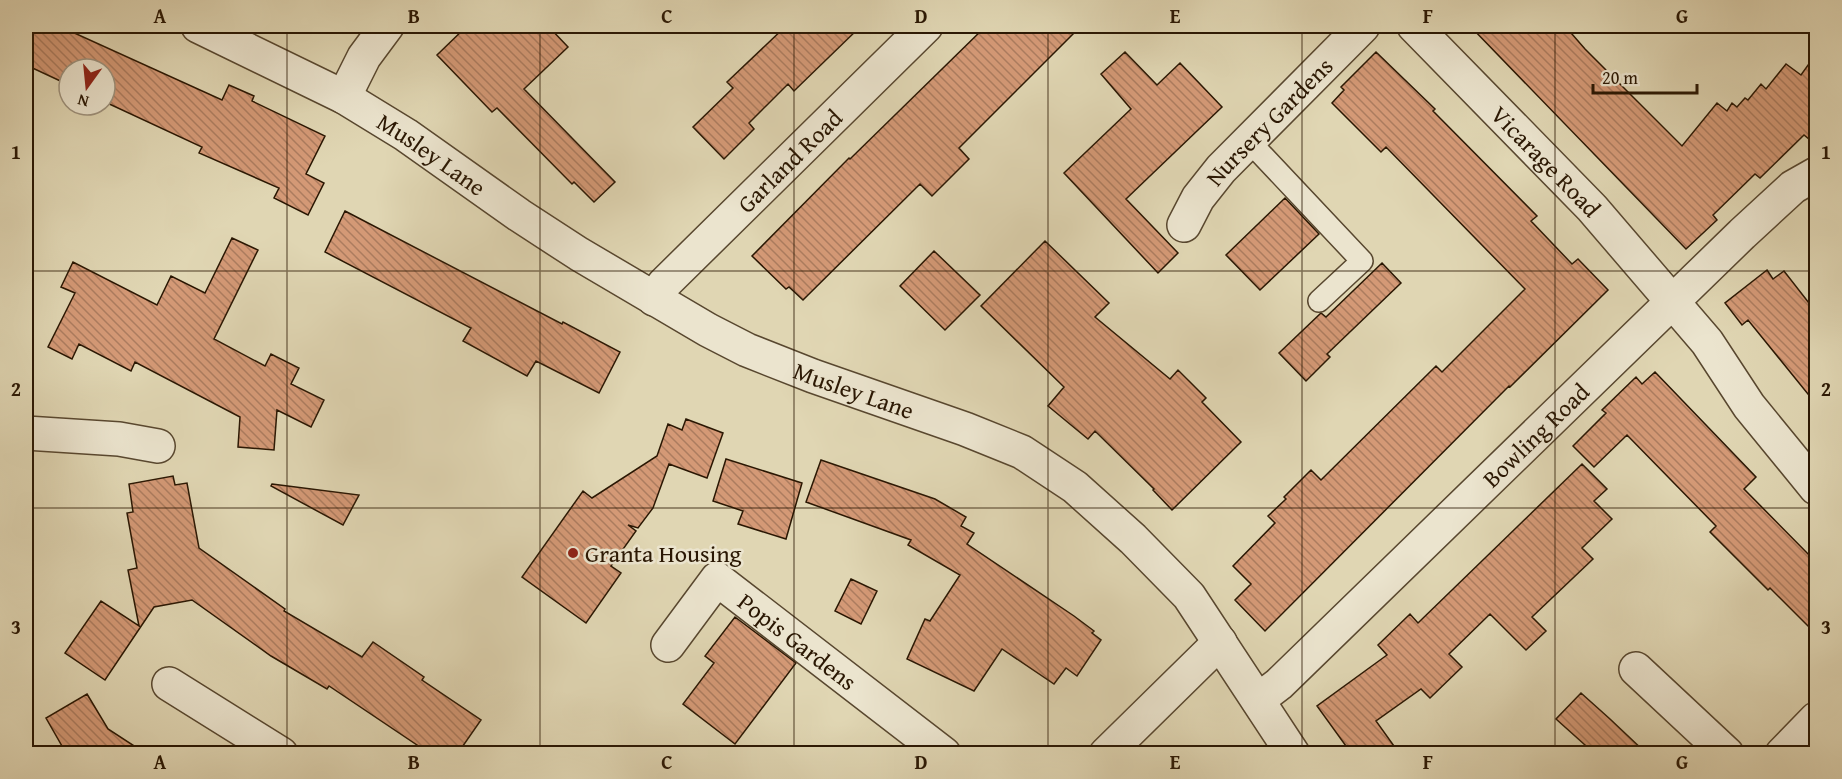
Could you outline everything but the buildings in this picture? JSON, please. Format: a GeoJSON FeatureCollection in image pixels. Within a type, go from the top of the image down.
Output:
{"type":"FeatureCollection","features":[{"type":"Feature","properties":{"kind":"street","name":"Musley Lane"},"geometry":{"type":"LineString","coordinates":[[198,26],[344,97],[406,135],[527,220],[654,299],[747,350],[1022,452],[1075,487],[1133,539],[1189,596],[1293,753]]}},
{"type":"Feature","properties":{"kind":"street"},"geometry":{"type":"LineString","coordinates":[[344,97],[364,57],[387,26]]}},
{"type":"Feature","properties":{"kind":"street","name":"Garland Road"},"geometry":{"type":"LineString","coordinates":[[654,299],[664,284],[926,26]]}},
{"type":"Feature","properties":{"kind":"street","name":"Nursery Gardens"},"geometry":{"type":"LineString","coordinates":[[1184,225],[1198,198],[1221,169],[1363,26]]}},
{"type":"Feature","properties":{"kind":"street","name":"Vicarage Road"},"geometry":{"type":"LineString","coordinates":[[1414,26],[1592,208],[1707,342],[1749,406],[1816,488]]}},
{"type":"Feature","properties":{"kind":"street","name":"Bowling Road"},"geometry":{"type":"LineString","coordinates":[[1258,700],[1279,684],[1793,187],[1816,174]]}},
{"type":"Feature","properties":{"kind":"street"},"geometry":{"type":"LineString","coordinates":[[26,433],[118,439],[158,446]]}},
{"type":"Feature","properties":{"kind":"street","name":"Popis Gardens"},"geometry":{"type":"LineString","coordinates":[[668,645],[717,579],[944,753]]}},
{"type":"Feature","properties":{"kind":"street"},"geometry":{"type":"LineString","coordinates":[[1106,753],[1220,642]]}},
{"type":"Feature","properties":{"kind":"street"},"geometry":{"type":"LineString","coordinates":[[1636,669],[1727,753]]}},
{"type":"Feature","properties":{"kind":"street"},"geometry":{"type":"LineString","coordinates":[[169,684],[281,753]]}},
{"type":"Feature","properties":{"kind":"street"},"geometry":{"type":"LineString","coordinates":[[1782,753],[1816,719]]}},
{"type":"Feature","properties":{"kind":"lane"},"geometry":{"type":"LineString","coordinates":[[1248,140],[1362,261],[1319,301]]}},
{"type":"Feature","properties":{"kind":"place","name":"Granta Housing"},"geometry":{"type":"Point","coordinates":[573,553]}}]}
